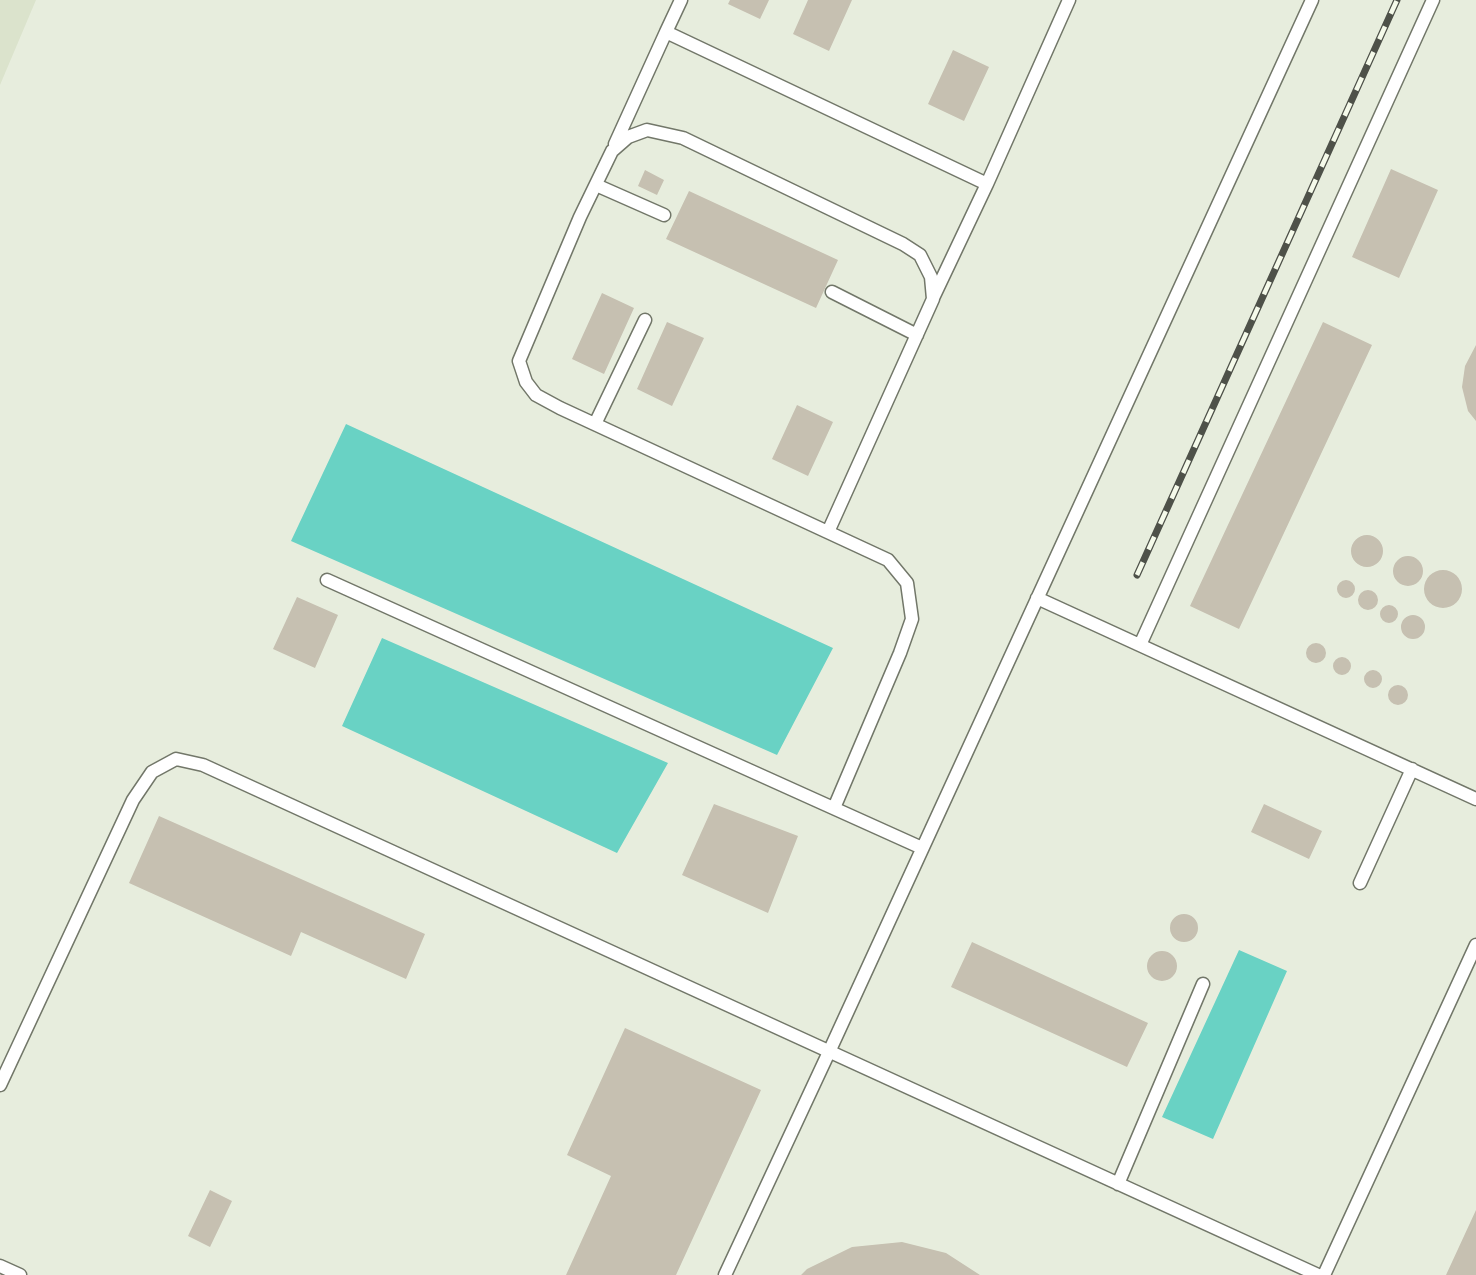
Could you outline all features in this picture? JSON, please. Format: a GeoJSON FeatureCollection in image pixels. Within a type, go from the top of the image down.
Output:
{"type":"FeatureCollection","features":[{"type":"Feature","properties":{"kind":"lane"},"geometry":{"type":"LineString","coordinates":[[681,0],[580,217],[519,361],[526,382],[536,395],[888,560],[907,583],[912,619],[900,653],[834,808]]}},
{"type":"Feature","properties":{"kind":"lane"},"geometry":{"type":"LineString","coordinates":[[828,532],[1070,0]]}},
{"type":"Feature","properties":{"kind":"lane"},"geometry":{"type":"LineString","coordinates":[[725,1275],[1312,0]]}},
{"type":"Feature","properties":{"kind":"lane"},"geometry":{"type":"LineString","coordinates":[[1140,645],[1433,0]]}},
{"type":"Feature","properties":{"kind":"lane"},"geometry":{"type":"LineString","coordinates":[[666,32],[987,184]]}},
{"type":"Feature","properties":{"kind":"lane"},"geometry":{"type":"LineString","coordinates":[[612,151],[628,137],[647,130],[683,138],[892,239],[920,255],[931,276],[933,299]]}},
{"type":"Feature","properties":{"kind":"lane"},"geometry":{"type":"LineString","coordinates":[[596,185],[664,215]]}},
{"type":"Feature","properties":{"kind":"lane"},"geometry":{"type":"LineString","coordinates":[[832,292],[917,335]]}},
{"type":"Feature","properties":{"kind":"lane"},"geometry":{"type":"LineString","coordinates":[[595,424],[645,320]]}},
{"type":"Feature","properties":{"kind":"lane"},"geometry":{"type":"LineString","coordinates":[[327,580],[922,848]]}},
{"type":"Feature","properties":{"kind":"lane"},"geometry":{"type":"LineString","coordinates":[[1037,598],[1476,798]]}},
{"type":"Feature","properties":{"kind":"lane"},"geometry":{"type":"LineString","coordinates":[[0,1085],[133,800],[152,772],[176,759],[203,765],[1318,1275]]}},
{"type":"Feature","properties":{"kind":"lane"},"geometry":{"type":"LineString","coordinates":[[1360,883],[1412,769]]}},
{"type":"Feature","properties":{"kind":"lane"},"geometry":{"type":"LineString","coordinates":[[1324,1275],[1476,945]]}},
{"type":"Feature","properties":{"kind":"lane"},"geometry":{"type":"LineString","coordinates":[[1118,1184],[1203,984]]}},
{"type":"Feature","properties":{"kind":"lane"},"geometry":{"type":"LineString","coordinates":[[0,1266],[20,1275]]}},
{"type":"Feature","properties":{"kind":"shaded area"},"geometry":{"type":"Polygon","coordinates":[[[0,0],[36,0],[0,85],[0,0]]]}},
{"type":"Feature","properties":{"kind":"water"},"geometry":{"type":"Polygon","coordinates":[[[346,424],[833,648],[777,755],[291,541],[346,424]]]}},
{"type":"Feature","properties":{"kind":"water"},"geometry":{"type":"Polygon","coordinates":[[[382,638],[668,763],[617,853],[342,726],[382,638]]]}},
{"type":"Feature","properties":{"kind":"water"},"geometry":{"type":"Polygon","coordinates":[[[1239,950],[1287,971],[1213,1139],[1162,1117],[1239,950]]]}},
{"type":"Feature","properties":{"kind":"building"},"geometry":{"type":"Polygon","coordinates":[[[730,0],[769,0],[760,19],[728,4],[730,0]]]}},
{"type":"Feature","properties":{"kind":"building"},"geometry":{"type":"Polygon","coordinates":[[[808,0],[852,0],[829,51],[793,34],[808,0]]]}},
{"type":"Feature","properties":{"kind":"building"},"geometry":{"type":"Polygon","coordinates":[[[953,50],[989,67],[964,121],[928,104],[953,50]]]}},
{"type":"Feature","properties":{"kind":"building"},"geometry":{"type":"Polygon","coordinates":[[[1391,169],[1438,190],[1399,278],[1352,257],[1391,169]]]}},
{"type":"Feature","properties":{"kind":"building"},"geometry":{"type":"Polygon","coordinates":[[[645,170],[664,180],[657,195],[638,186],[645,170]]]}},
{"type":"Feature","properties":{"kind":"building"},"geometry":{"type":"Polygon","coordinates":[[[689,191],[838,260],[816,308],[666,239],[689,191]]]}},
{"type":"Feature","properties":{"kind":"building"},"geometry":{"type":"Polygon","coordinates":[[[602,293],[634,308],[604,374],[572,359],[602,293]]]}},
{"type":"Feature","properties":{"kind":"building"},"geometry":{"type":"Polygon","coordinates":[[[667,322],[704,338],[672,406],[637,389],[667,322]]]}},
{"type":"Feature","properties":{"kind":"building"},"geometry":{"type":"Polygon","coordinates":[[[1323,322],[1372,345],[1239,629],[1190,606],[1323,322]]]}},
{"type":"Feature","properties":{"kind":"building"},"geometry":{"type":"Polygon","coordinates":[[[1476,345],[1476,421],[1468,411],[1462,387],[1465,366],[1476,345]]]}},
{"type":"Feature","properties":{"kind":"building"},"geometry":{"type":"Polygon","coordinates":[[[797,405],[833,422],[808,476],[772,459],[797,405]]]}},
{"type":"Feature","properties":{"kind":"building"},"geometry":{"type":"Polygon","coordinates":[[[1367,535],[1378,540],[1383,551],[1378,562],[1367,567],[1356,562],[1351,551],[1356,540],[1367,535]]]}},
{"type":"Feature","properties":{"kind":"building"},"geometry":{"type":"Polygon","coordinates":[[[1408,556],[1419,560],[1423,571],[1419,582],[1408,586],[1397,582],[1393,571],[1397,560],[1408,556]]]}},
{"type":"Feature","properties":{"kind":"building"},"geometry":{"type":"Polygon","coordinates":[[[1443,570],[1456,576],[1462,589],[1456,602],[1443,608],[1430,602],[1424,589],[1430,576],[1443,570]]]}},
{"type":"Feature","properties":{"kind":"building"},"geometry":{"type":"Polygon","coordinates":[[[1342,580],[1350,580],[1355,585],[1353,596],[1342,598],[1337,593],[1337,585],[1342,580]]]}},
{"type":"Feature","properties":{"kind":"building"},"geometry":{"type":"Polygon","coordinates":[[[1368,590],[1375,593],[1378,600],[1375,607],[1368,610],[1361,607],[1358,600],[1361,593],[1368,590]]]}},
{"type":"Feature","properties":{"kind":"building"},"geometry":{"type":"Polygon","coordinates":[[[297,597],[338,615],[315,668],[273,649],[297,597]]]}},
{"type":"Feature","properties":{"kind":"building"},"geometry":{"type":"Polygon","coordinates":[[[1389,605],[1395,608],[1398,614],[1395,620],[1389,623],[1383,620],[1380,614],[1383,608],[1389,605]]]}},
{"type":"Feature","properties":{"kind":"building"},"geometry":{"type":"Polygon","coordinates":[[[1413,615],[1422,618],[1425,627],[1422,636],[1413,639],[1404,636],[1401,627],[1404,618],[1413,615]]]}},
{"type":"Feature","properties":{"kind":"building"},"geometry":{"type":"Polygon","coordinates":[[[1316,643],[1323,646],[1326,653],[1323,660],[1316,663],[1309,660],[1306,653],[1309,646],[1316,643]]]}},
{"type":"Feature","properties":{"kind":"building"},"geometry":{"type":"Polygon","coordinates":[[[1338,657],[1346,657],[1351,662],[1349,673],[1338,675],[1333,670],[1333,662],[1338,657]]]}},
{"type":"Feature","properties":{"kind":"building"},"geometry":{"type":"Polygon","coordinates":[[[1369,670],[1377,670],[1382,675],[1380,686],[1369,688],[1364,683],[1364,675],[1369,670]]]}},
{"type":"Feature","properties":{"kind":"building"},"geometry":{"type":"Polygon","coordinates":[[[1398,685],[1405,688],[1408,695],[1405,702],[1398,705],[1391,702],[1388,695],[1391,688],[1398,685]]]}},
{"type":"Feature","properties":{"kind":"building"},"geometry":{"type":"Polygon","coordinates":[[[714,804],[798,836],[768,913],[682,875],[714,804]]]}},
{"type":"Feature","properties":{"kind":"building"},"geometry":{"type":"Polygon","coordinates":[[[1264,804],[1322,831],[1309,859],[1251,832],[1264,804]]]}},
{"type":"Feature","properties":{"kind":"building"},"geometry":{"type":"Polygon","coordinates":[[[159,816],[425,934],[406,979],[301,932],[291,956],[129,883],[159,816]]]}},
{"type":"Feature","properties":{"kind":"building"},"geometry":{"type":"Polygon","coordinates":[[[1184,914],[1194,918],[1198,928],[1194,938],[1184,942],[1174,938],[1170,928],[1174,918],[1184,914]]]}},
{"type":"Feature","properties":{"kind":"building"},"geometry":{"type":"Polygon","coordinates":[[[972,942],[1148,1023],[1127,1067],[951,987],[972,942]]]}},
{"type":"Feature","properties":{"kind":"building"},"geometry":{"type":"Polygon","coordinates":[[[1162,951],[1168,952],[1176,960],[1176,972],[1168,980],[1162,981],[1156,980],[1148,972],[1147,966],[1148,960],[1156,952],[1162,951]]]}},
{"type":"Feature","properties":{"kind":"building"},"geometry":{"type":"Polygon","coordinates":[[[625,1028],[761,1090],[676,1275],[566,1275],[611,1176],[567,1155],[625,1028]]]}},
{"type":"Feature","properties":{"kind":"building"},"geometry":{"type":"Polygon","coordinates":[[[210,1190],[232,1201],[210,1247],[188,1236],[210,1190]]]}},
{"type":"Feature","properties":{"kind":"building"},"geometry":{"type":"Polygon","coordinates":[[[1476,1210],[1476,1275],[1446,1275],[1476,1210]]]}},
{"type":"Feature","properties":{"kind":"building"},"geometry":{"type":"Polygon","coordinates":[[[902,1242],[946,1253],[980,1275],[801,1275],[807,1269],[852,1247],[902,1242]]]}},
{"type":"Feature","properties":{"kind":"railway"},"geometry":{"type":"LineString","coordinates":[[1137,575],[1397,0]]}}]}
